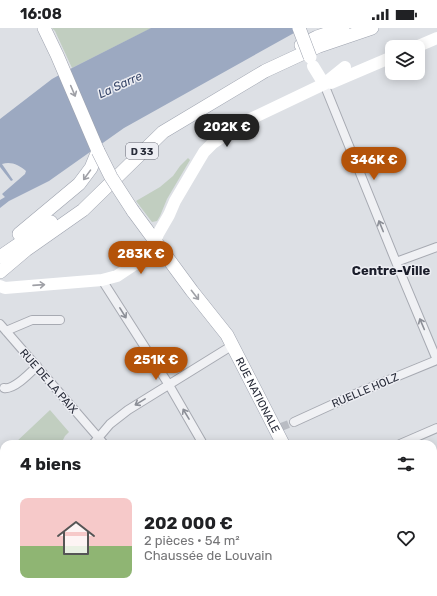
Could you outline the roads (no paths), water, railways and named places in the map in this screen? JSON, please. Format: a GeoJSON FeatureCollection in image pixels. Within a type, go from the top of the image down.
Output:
{"type":"FeatureCollection","features":[{"type":"Feature","properties":{"kind":"main road"},"geometry":{"type":"LineString","coordinates":[[36,28],[50,40]]}},
{"type":"Feature","properties":{"kind":"main road"},"geometry":{"type":"LineString","coordinates":[[44,28],[98,151],[113,181],[155,241]]}},
{"type":"Feature","properties":{"kind":"main road"},"geometry":{"type":"LineString","coordinates":[[298,28],[312,61]]}},
{"type":"Feature","properties":{"kind":"main road","name":"D 33"},"geometry":{"type":"LineString","coordinates":[[0,257],[74,207],[144,139],[178,113],[316,37],[343,28]]}},
{"type":"Feature","properties":{"kind":"main road","name":"D 33"},"geometry":{"type":"LineString","coordinates":[[0,272],[26,250],[82,210],[163,132],[265,71],[319,46],[372,28]]}},
{"type":"Feature","properties":{"kind":"main road"},"geometry":{"type":"LineString","coordinates":[[0,251],[68,194],[87,175],[98,151]]}},
{"type":"Feature","properties":{"kind":"main road","name":"RUE NATIONALE"},"geometry":{"type":"LineString","coordinates":[[155,241],[233,344],[279,429],[282,440]]}},
{"type":"Feature","properties":{"kind":"street"},"geometry":{"type":"LineString","coordinates":[[425,43],[437,38]]}},
{"type":"Feature","properties":{"kind":"street"},"geometry":{"type":"LineString","coordinates":[[324,84],[333,83],[385,60]]}},
{"type":"Feature","properties":{"kind":"street"},"geometry":{"type":"LineString","coordinates":[[312,61],[324,84],[396,262],[435,349],[437,360]]}},
{"type":"Feature","properties":{"kind":"street"},"geometry":{"type":"LineString","coordinates":[[0,286],[5,288],[102,280],[117,276],[147,257],[152,251],[158,234],[169,216],[174,201],[208,148],[218,139],[242,124],[324,84],[345,67]]}},
{"type":"Feature","properties":{"kind":"street"},"geometry":{"type":"LineString","coordinates":[[396,262],[437,247]]}},
{"type":"Feature","properties":{"kind":"street"},"geometry":{"type":"LineString","coordinates":[[102,280],[169,385],[202,440]]}},
{"type":"Feature","properties":{"kind":"street"},"geometry":{"type":"LineString","coordinates":[[6,331],[32,320],[60,320]]}},
{"type":"Feature","properties":{"kind":"street","name":"RUE DE LA PAIX"},"geometry":{"type":"LineString","coordinates":[[0,324],[37,366],[96,440]]}},
{"type":"Feature","properties":{"kind":"street"},"geometry":{"type":"LineString","coordinates":[[99,440],[110,424],[128,410],[233,344]]}},
{"type":"Feature","properties":{"kind":"street","name":"RUELLE HOLZ"},"geometry":{"type":"LineString","coordinates":[[294,422],[364,390],[437,360]]}},
{"type":"Feature","properties":{"kind":"street"},"geometry":{"type":"LineString","coordinates":[[4,388],[8,389],[14,386],[37,366]]}},
{"type":"Feature","properties":{"kind":"street"},"geometry":{"type":"LineString","coordinates":[[409,440],[437,428]]}},
{"type":"Feature","properties":{"kind":"water","name":"La Sarre"},"geometry":{"type":"Polygon","coordinates":[[[151,28],[303,28],[124,128],[49,181],[9,201],[0,208],[0,200],[5,197],[2,194],[25,174],[26,171],[15,164],[2,164],[13,180],[11,181],[0,167],[0,119],[52,79],[151,28]]]}},
{"type":"Feature","properties":{"kind":"tunnel"},"geometry":{"type":"LineString","coordinates":[[281,427],[294,422]]}},
{"type":"Feature","properties":{"kind":"district","name":"Centre-Ville"},"geometry":{"type":"Point","coordinates":[391,270]}}]}
